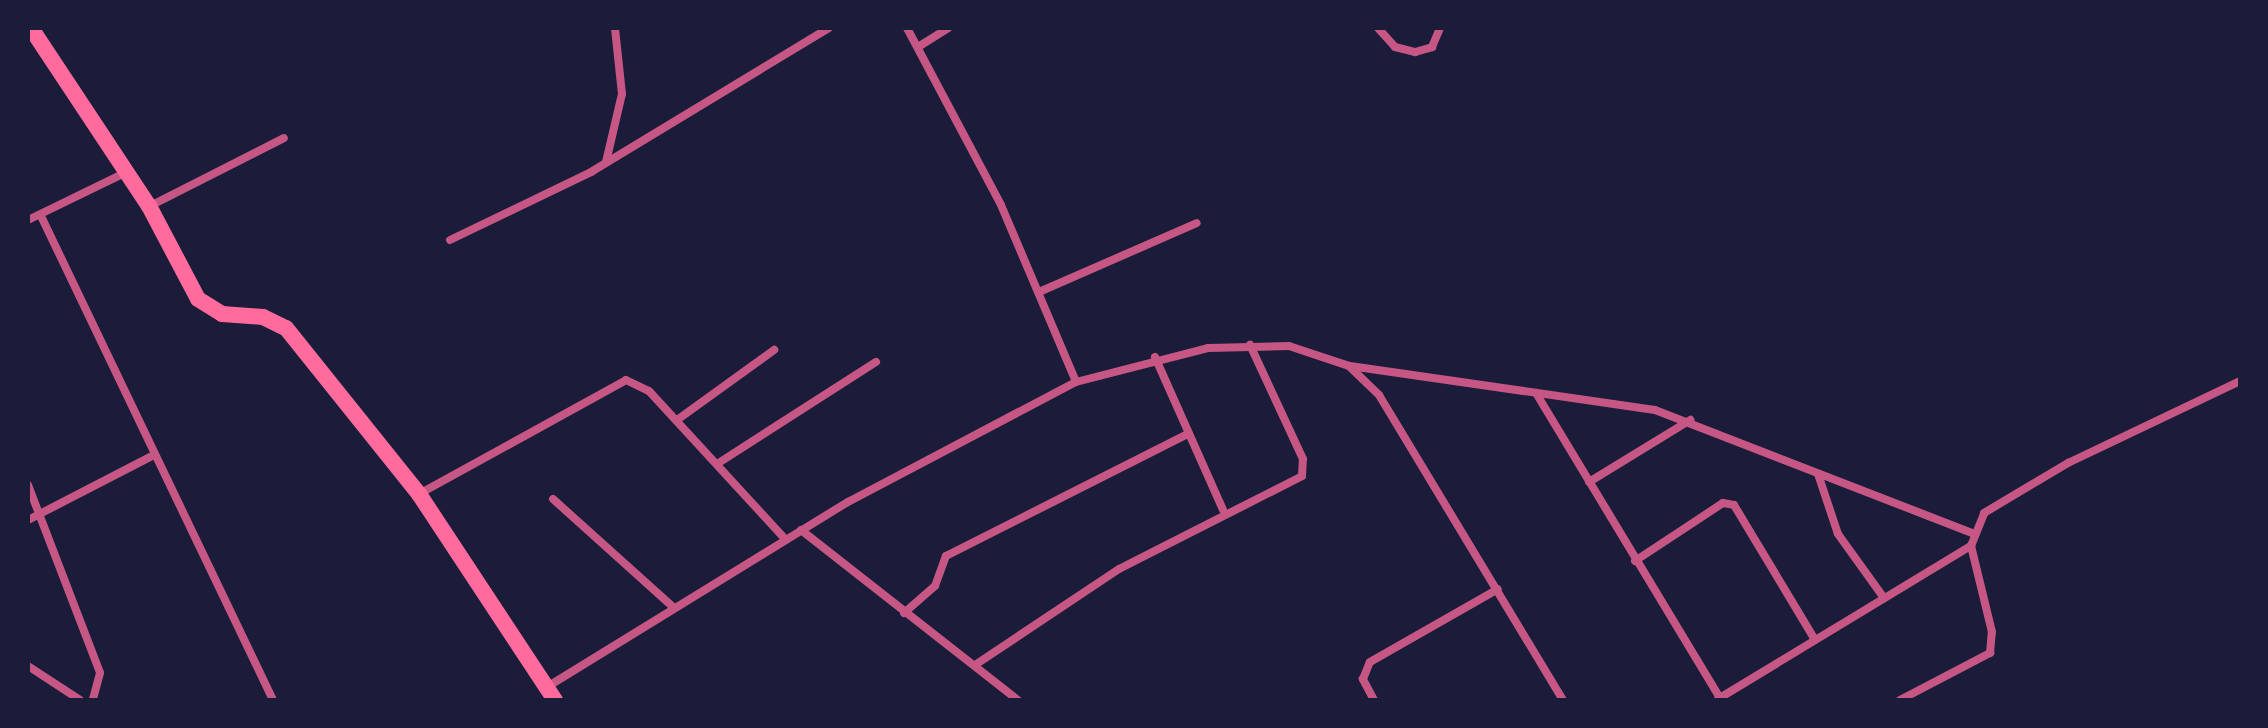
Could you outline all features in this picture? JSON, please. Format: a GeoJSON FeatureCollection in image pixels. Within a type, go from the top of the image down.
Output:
{"type":"FeatureCollection","features":[{"type":"Feature","properties":{"kind":"main road"},"geometry":{"type":"LineString","coordinates":[[31,28],[149,206],[198,299],[210,310],[286,328],[419,494],[550,694]]}},
{"type":"Feature","properties":{"kind":"street"},"geometry":{"type":"LineString","coordinates":[[606,162],[622,94],[615,28]]}},
{"type":"Feature","properties":{"kind":"street"},"geometry":{"type":"LineString","coordinates":[[450,240],[606,162],[829,28]]}},
{"type":"Feature","properties":{"kind":"street"},"geometry":{"type":"LineString","coordinates":[[907,28],[1039,292],[1076,382]]}},
{"type":"Feature","properties":{"kind":"street"},"geometry":{"type":"LineString","coordinates":[[918,47],[949,28]]}},
{"type":"Feature","properties":{"kind":"street"},"geometry":{"type":"LineString","coordinates":[[1378,28],[1404,52],[1432,47],[1440,28]]}},
{"type":"Feature","properties":{"kind":"street"},"geometry":{"type":"LineString","coordinates":[[149,206],[284,138]]}},
{"type":"Feature","properties":{"kind":"street"},"geometry":{"type":"LineString","coordinates":[[28,220],[127,172]]}},
{"type":"Feature","properties":{"kind":"street"},"geometry":{"type":"LineString","coordinates":[[41,216],[273,700]]}},
{"type":"Feature","properties":{"kind":"street"},"geometry":{"type":"LineString","coordinates":[[1039,292],[1197,223]]}},
{"type":"Feature","properties":{"kind":"street"},"geometry":{"type":"LineString","coordinates":[[975,665],[1223,510],[1296,481],[1304,469],[1250,345]]}},
{"type":"Feature","properties":{"kind":"street"},"geometry":{"type":"LineString","coordinates":[[550,694],[674,608],[785,539],[1076,382],[1155,357],[1250,345],[1319,352],[1349,366],[1536,393],[1690,420],[1818,474],[1972,533]]}},
{"type":"Feature","properties":{"kind":"street"},"geometry":{"type":"LineString","coordinates":[[677,420],[774,350]]}},
{"type":"Feature","properties":{"kind":"street"},"geometry":{"type":"LineString","coordinates":[[1155,357],[1223,510]]}},
{"type":"Feature","properties":{"kind":"street"},"geometry":{"type":"LineString","coordinates":[[717,464],[876,362]]}},
{"type":"Feature","properties":{"kind":"street"},"geometry":{"type":"LineString","coordinates":[[1349,366],[1379,395],[1563,700]]}},
{"type":"Feature","properties":{"kind":"street"},"geometry":{"type":"LineString","coordinates":[[1900,700],[1990,653],[1992,632],[1971,546],[1972,533],[1999,500],[2240,381]]}},
{"type":"Feature","properties":{"kind":"street"},"geometry":{"type":"LineString","coordinates":[[419,494],[611,383],[638,382],[677,420],[785,539]]}},
{"type":"Feature","properties":{"kind":"street"},"geometry":{"type":"LineString","coordinates":[[1536,393],[1719,699],[1971,546]]}},
{"type":"Feature","properties":{"kind":"street"},"geometry":{"type":"LineString","coordinates":[[1589,482],[1690,420]]}},
{"type":"Feature","properties":{"kind":"street"},"geometry":{"type":"LineString","coordinates":[[904,613],[935,586],[946,556],[1188,434]]}},
{"type":"Feature","properties":{"kind":"street"},"geometry":{"type":"LineString","coordinates":[[28,520],[154,455]]}},
{"type":"Feature","properties":{"kind":"street"},"geometry":{"type":"LineString","coordinates":[[1818,474],[1838,534],[1884,598]]}},
{"type":"Feature","properties":{"kind":"street"},"geometry":{"type":"LineString","coordinates":[[28,485],[100,673],[93,700]]}},
{"type":"Feature","properties":{"kind":"street"},"geometry":{"type":"LineString","coordinates":[[553,499],[674,608]]}},
{"type":"Feature","properties":{"kind":"street"},"geometry":{"type":"LineString","coordinates":[[1635,561],[1723,503],[1734,505],[1815,640]]}},
{"type":"Feature","properties":{"kind":"street"},"geometry":{"type":"LineString","coordinates":[[801,530],[1018,700]]}},
{"type":"Feature","properties":{"kind":"street"},"geometry":{"type":"LineString","coordinates":[[1374,700],[1363,679],[1370,662],[1498,589]]}},
{"type":"Feature","properties":{"kind":"street"},"geometry":{"type":"LineString","coordinates":[[28,666],[80,700]]}}]}
